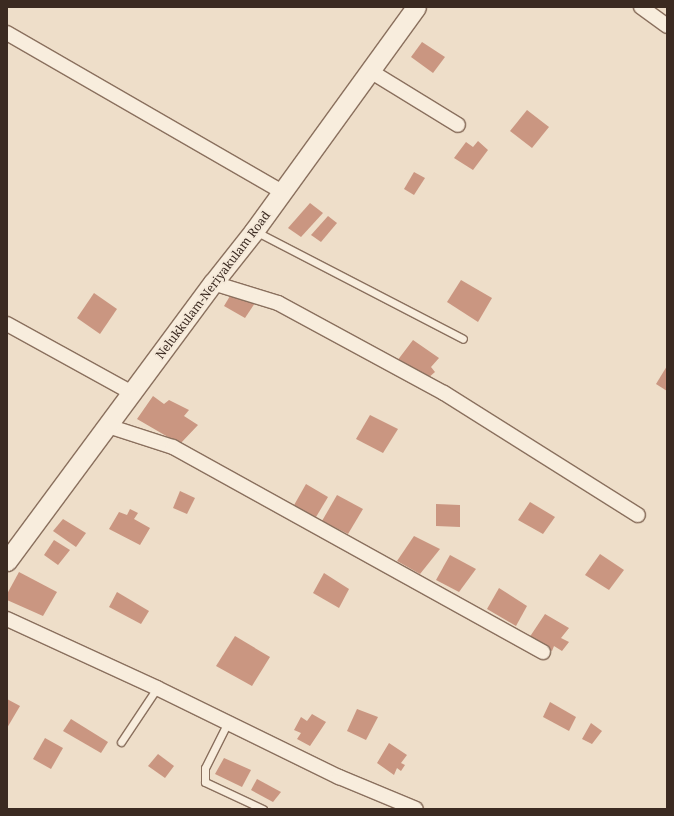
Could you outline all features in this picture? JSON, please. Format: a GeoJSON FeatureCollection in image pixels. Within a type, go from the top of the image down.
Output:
{"type":"FeatureCollection","features":[{"type":"Feature","properties":{"kind":"main road","name":"Nelukkulam-Neriyakulam Road"},"geometry":{"type":"LineString","coordinates":[[7,561],[212,283],[254,230],[416,7]]}},
{"type":"Feature","properties":{"kind":"street"},"geometry":{"type":"LineString","coordinates":[[641,7],[667,26]]}},
{"type":"Feature","properties":{"kind":"street"},"geometry":{"type":"LineString","coordinates":[[7,33],[282,192]]}},
{"type":"Feature","properties":{"kind":"street"},"geometry":{"type":"LineString","coordinates":[[370,71],[458,125]]}},
{"type":"Feature","properties":{"kind":"street"},"geometry":{"type":"LineString","coordinates":[[212,283],[278,303],[292,310],[444,393],[638,515]]}},
{"type":"Feature","properties":{"kind":"street"},"geometry":{"type":"LineString","coordinates":[[7,324],[132,393]]}},
{"type":"Feature","properties":{"kind":"street"},"geometry":{"type":"LineString","coordinates":[[108,426],[173,447],[543,652]]}},
{"type":"Feature","properties":{"kind":"street"},"geometry":{"type":"LineString","coordinates":[[7,619],[157,688],[339,777],[416,809]]}},
{"type":"Feature","properties":{"kind":"lane"},"geometry":{"type":"LineString","coordinates":[[254,230],[463,339]]}},
{"type":"Feature","properties":{"kind":"lane"},"geometry":{"type":"LineString","coordinates":[[121,742],[157,688]]}},
{"type":"Feature","properties":{"kind":"lane"},"geometry":{"type":"LineString","coordinates":[[228,722],[205,768],[205,782],[264,809]]}},
{"type":"Feature","properties":{"kind":"building"},"geometry":{"type":"Polygon","coordinates":[[[422,42],[445,57],[433,73],[411,57],[422,42]]]}},
{"type":"Feature","properties":{"kind":"building"},"geometry":{"type":"Polygon","coordinates":[[[527,110],[549,127],[532,148],[510,131],[527,110]]]}},
{"type":"Feature","properties":{"kind":"building"},"geometry":{"type":"Polygon","coordinates":[[[478,141],[488,150],[473,170],[454,158],[466,142],[473,147],[478,141]]]}},
{"type":"Feature","properties":{"kind":"building"},"geometry":{"type":"Polygon","coordinates":[[[414,172],[425,178],[414,195],[404,189],[414,172]]]}},
{"type":"Feature","properties":{"kind":"building"},"geometry":{"type":"Polygon","coordinates":[[[310,203],[323,213],[301,237],[288,228],[310,203]]]}},
{"type":"Feature","properties":{"kind":"building"},"geometry":{"type":"Polygon","coordinates":[[[328,216],[337,223],[321,242],[311,235],[328,216]]]}},
{"type":"Feature","properties":{"kind":"building"},"geometry":{"type":"Polygon","coordinates":[[[461,280],[492,298],[478,322],[447,302],[461,280]]]}},
{"type":"Feature","properties":{"kind":"building"},"geometry":{"type":"Polygon","coordinates":[[[233,291],[255,303],[245,318],[224,306],[233,291]]]}},
{"type":"Feature","properties":{"kind":"building"},"geometry":{"type":"Polygon","coordinates":[[[94,293],[117,309],[100,334],[77,318],[94,293]]]}},
{"type":"Feature","properties":{"kind":"building"},"geometry":{"type":"Polygon","coordinates":[[[413,340],[439,358],[431,367],[435,372],[428,378],[397,361],[413,340]]]}},
{"type":"Feature","properties":{"kind":"building"},"geometry":{"type":"Polygon","coordinates":[[[667,366],[667,391],[656,384],[667,366]]]}},
{"type":"Feature","properties":{"kind":"building"},"geometry":{"type":"Polygon","coordinates":[[[153,396],[164,404],[169,400],[189,410],[184,416],[198,425],[180,444],[137,419],[153,396]]]}},
{"type":"Feature","properties":{"kind":"building"},"geometry":{"type":"Polygon","coordinates":[[[370,415],[398,429],[383,453],[356,439],[370,415]]]}},
{"type":"Feature","properties":{"kind":"building"},"geometry":{"type":"Polygon","coordinates":[[[306,484],[328,497],[316,517],[293,507],[306,484]]]}},
{"type":"Feature","properties":{"kind":"building"},"geometry":{"type":"Polygon","coordinates":[[[180,491],[195,498],[187,514],[173,508],[180,491]]]}},
{"type":"Feature","properties":{"kind":"building"},"geometry":{"type":"Polygon","coordinates":[[[337,495],[363,509],[348,534],[322,521],[337,495]]]}},
{"type":"Feature","properties":{"kind":"building"},"geometry":{"type":"Polygon","coordinates":[[[530,502],[555,517],[543,534],[518,520],[530,502]]]}},
{"type":"Feature","properties":{"kind":"building"},"geometry":{"type":"Polygon","coordinates":[[[436,504],[460,505],[460,527],[436,526],[436,504]]]}},
{"type":"Feature","properties":{"kind":"building"},"geometry":{"type":"Polygon","coordinates":[[[130,509],[138,513],[134,519],[150,528],[140,545],[109,529],[119,512],[127,515],[130,509]]]}},
{"type":"Feature","properties":{"kind":"building"},"geometry":{"type":"Polygon","coordinates":[[[63,519],[86,533],[76,547],[53,531],[63,519]]]}},
{"type":"Feature","properties":{"kind":"building"},"geometry":{"type":"Polygon","coordinates":[[[414,536],[440,549],[420,574],[397,561],[414,536]]]}},
{"type":"Feature","properties":{"kind":"building"},"geometry":{"type":"Polygon","coordinates":[[[54,540],[70,550],[58,565],[44,555],[54,540]]]}},
{"type":"Feature","properties":{"kind":"building"},"geometry":{"type":"Polygon","coordinates":[[[600,554],[624,570],[609,590],[585,575],[600,554]]]}},
{"type":"Feature","properties":{"kind":"building"},"geometry":{"type":"Polygon","coordinates":[[[450,555],[476,569],[459,592],[436,580],[450,555]]]}},
{"type":"Feature","properties":{"kind":"building"},"geometry":{"type":"Polygon","coordinates":[[[19,572],[57,592],[43,616],[7,600],[7,594],[19,572]]]}},
{"type":"Feature","properties":{"kind":"building"},"geometry":{"type":"Polygon","coordinates":[[[324,573],[349,589],[339,608],[313,593],[324,573]]]}},
{"type":"Feature","properties":{"kind":"building"},"geometry":{"type":"Polygon","coordinates":[[[499,588],[527,606],[516,626],[487,609],[499,588]]]}},
{"type":"Feature","properties":{"kind":"building"},"geometry":{"type":"Polygon","coordinates":[[[117,592],[149,611],[141,624],[109,607],[117,592]]]}},
{"type":"Feature","properties":{"kind":"building"},"geometry":{"type":"Polygon","coordinates":[[[545,614],[569,628],[561,638],[569,642],[562,651],[554,646],[552,651],[529,638],[545,614]]]}},
{"type":"Feature","properties":{"kind":"building"},"geometry":{"type":"Polygon","coordinates":[[[235,636],[270,657],[252,686],[216,666],[235,636]]]}},
{"type":"Feature","properties":{"kind":"building"},"geometry":{"type":"Polygon","coordinates":[[[7,699],[20,706],[7,728],[7,699]]]}},
{"type":"Feature","properties":{"kind":"building"},"geometry":{"type":"Polygon","coordinates":[[[550,702],[576,717],[569,731],[543,717],[550,702]]]}},
{"type":"Feature","properties":{"kind":"building"},"geometry":{"type":"Polygon","coordinates":[[[357,709],[378,717],[366,740],[347,731],[357,709]]]}},
{"type":"Feature","properties":{"kind":"building"},"geometry":{"type":"Polygon","coordinates":[[[312,714],[326,722],[310,746],[297,739],[301,733],[294,730],[301,717],[307,721],[312,714]]]}},
{"type":"Feature","properties":{"kind":"building"},"geometry":{"type":"Polygon","coordinates":[[[71,719],[108,742],[101,753],[63,731],[71,719]]]}},
{"type":"Feature","properties":{"kind":"building"},"geometry":{"type":"Polygon","coordinates":[[[591,723],[602,731],[592,744],[582,739],[591,723]]]}},
{"type":"Feature","properties":{"kind":"building"},"geometry":{"type":"Polygon","coordinates":[[[45,738],[63,748],[51,769],[33,759],[45,738]]]}},
{"type":"Feature","properties":{"kind":"building"},"geometry":{"type":"Polygon","coordinates":[[[389,743],[407,755],[401,763],[405,765],[401,771],[397,768],[394,775],[377,763],[389,743]]]}},
{"type":"Feature","properties":{"kind":"building"},"geometry":{"type":"Polygon","coordinates":[[[158,754],[174,766],[165,778],[148,766],[158,754]]]}},
{"type":"Feature","properties":{"kind":"building"},"geometry":{"type":"Polygon","coordinates":[[[224,758],[251,770],[242,787],[215,774],[224,758]]]}},
{"type":"Feature","properties":{"kind":"building"},"geometry":{"type":"Polygon","coordinates":[[[257,779],[281,792],[273,802],[251,790],[257,779]]]}}]}
